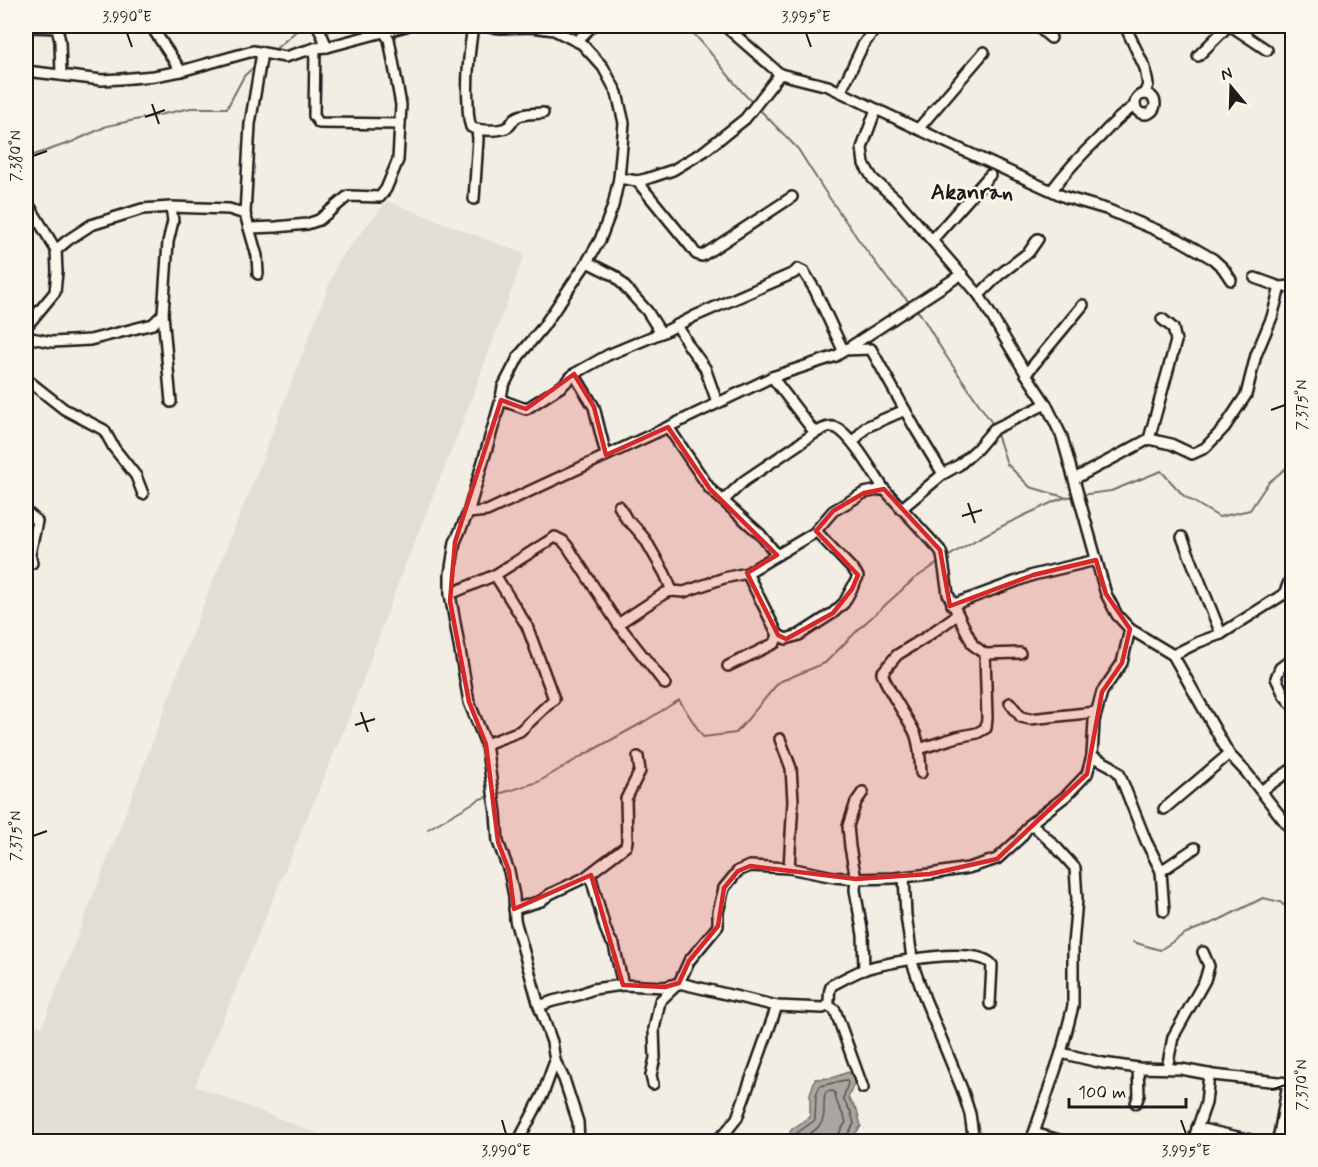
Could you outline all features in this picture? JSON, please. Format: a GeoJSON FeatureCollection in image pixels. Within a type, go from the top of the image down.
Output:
{"type":"FeatureCollection","features":[{"type":"Feature","properties":{"kind":"street"},"geometry":{"type":"LineString","coordinates":[[151,26],[181,71]]}},
{"type":"Feature","properties":{"kind":"street"},"geometry":{"type":"LineString","coordinates":[[318,26],[327,47]]}},
{"type":"Feature","properties":{"kind":"street"},"geometry":{"type":"LineString","coordinates":[[26,71],[102,80],[154,76],[253,51],[285,57],[406,26]]}},
{"type":"Feature","properties":{"kind":"street"},"geometry":{"type":"LineString","coordinates":[[473,26],[466,88],[471,127],[477,130],[499,129],[508,126],[518,116],[543,113]]}},
{"type":"Feature","properties":{"kind":"street"},"geometry":{"type":"LineString","coordinates":[[481,26],[554,30],[582,44],[603,67],[617,93],[624,123],[619,178],[613,206],[600,240],[543,327],[519,356],[503,387],[468,513],[455,542],[450,574],[450,594],[469,702],[486,744],[498,842],[509,871],[514,896],[515,920],[539,1006],[552,1041],[555,1061],[564,1079],[578,1122],[579,1142]]}},
{"type":"Feature","properties":{"kind":"street"},"geometry":{"type":"LineString","coordinates":[[577,41],[592,26]]}},
{"type":"Feature","properties":{"kind":"street"},"geometry":{"type":"LineString","coordinates":[[728,28],[750,26]]}},
{"type":"Feature","properties":{"kind":"street"},"geometry":{"type":"LineString","coordinates":[[841,91],[863,45],[877,26]]}},
{"type":"Feature","properties":{"kind":"street"},"geometry":{"type":"LineString","coordinates":[[1037,26],[1051,38]]}},
{"type":"Feature","properties":{"kind":"street"},"geometry":{"type":"LineString","coordinates":[[1125,26],[1145,68],[1148,85],[1144,94]]}},
{"type":"Feature","properties":{"kind":"street"},"geometry":{"type":"LineString","coordinates":[[1198,56],[1229,26],[1267,50]]}},
{"type":"Feature","properties":{"kind":"street"},"geometry":{"type":"LineString","coordinates":[[26,28],[57,28],[60,41],[61,75]]}},
{"type":"Feature","properties":{"kind":"street"},"geometry":{"type":"LineString","coordinates":[[728,28],[780,74],[841,91],[1065,197],[1106,209],[1178,239],[1213,259],[1231,280]]}},
{"type":"Feature","properties":{"kind":"street"},"geometry":{"type":"LineString","coordinates":[[249,228],[307,224],[319,220],[348,196],[380,197],[386,189],[398,160],[401,105],[389,39],[382,31]]}},
{"type":"Feature","properties":{"kind":"street"},"geometry":{"type":"LineString","coordinates":[[315,48],[314,116],[319,123],[400,124]]}},
{"type":"Feature","properties":{"kind":"street"},"geometry":{"type":"LineString","coordinates":[[918,129],[984,52]]}},
{"type":"Feature","properties":{"kind":"street"},"geometry":{"type":"LineString","coordinates":[[258,274],[257,256],[245,214],[250,124],[262,53]]}},
{"type":"Feature","properties":{"kind":"street"},"geometry":{"type":"LineString","coordinates":[[619,178],[637,181],[646,179],[673,170],[703,152],[745,119],[780,74]]}},
{"type":"Feature","properties":{"kind":"street"},"geometry":{"type":"LineString","coordinates":[[1150,95],[1154,99],[1153,111],[1148,114],[1142,115],[1134,106],[1134,100],[1138,96],[1150,95]]}},
{"type":"Feature","properties":{"kind":"street"},"geometry":{"type":"LineString","coordinates":[[1052,190],[1083,153],[1134,106]]}},
{"type":"Feature","properties":{"kind":"street"},"geometry":{"type":"LineString","coordinates":[[876,109],[862,148],[864,164],[873,179],[897,200],[979,295],[1046,404],[1062,437],[1106,594],[1118,615],[1130,630],[1173,655],[1230,754],[1293,831]]}},
{"type":"Feature","properties":{"kind":"street"},"geometry":{"type":"LineString","coordinates":[[474,199],[477,130]]}},
{"type":"Feature","properties":{"kind":"street"},"geometry":{"type":"LineString","coordinates":[[932,240],[990,175]]}},
{"type":"Feature","properties":{"kind":"street"},"geometry":{"type":"LineString","coordinates":[[637,181],[696,254],[702,256],[792,197]]}},
{"type":"Feature","properties":{"kind":"street"},"geometry":{"type":"LineString","coordinates":[[26,204],[56,250],[57,272],[55,292],[26,327]]}},
{"type":"Feature","properties":{"kind":"street"},"geometry":{"type":"LineString","coordinates":[[56,250],[91,225],[142,209],[171,207],[229,209],[245,214]]}},
{"type":"Feature","properties":{"kind":"street"},"geometry":{"type":"LineString","coordinates":[[171,207],[173,220],[168,242],[164,314],[171,402]]}},
{"type":"Feature","properties":{"kind":"street"},"geometry":{"type":"LineString","coordinates":[[173,220],[183,208]]}},
{"type":"Feature","properties":{"kind":"street"},"geometry":{"type":"LineString","coordinates":[[979,295],[999,275],[1029,252],[1038,239]]}},
{"type":"Feature","properties":{"kind":"street"},"geometry":{"type":"LineString","coordinates":[[587,262],[615,276],[647,311],[661,333]]}},
{"type":"Feature","properties":{"kind":"street"},"geometry":{"type":"LineString","coordinates":[[501,400],[526,409],[562,386],[574,374],[608,355],[742,297],[798,269],[804,272],[815,291],[843,350]]}},
{"type":"Feature","properties":{"kind":"street"},"geometry":{"type":"LineString","coordinates":[[468,513],[488,511],[772,377],[836,356],[962,274]]}},
{"type":"Feature","properties":{"kind":"street"},"geometry":{"type":"LineString","coordinates":[[1255,278],[1265,280],[1274,286],[1293,286]]}},
{"type":"Feature","properties":{"kind":"street"},"geometry":{"type":"LineString","coordinates":[[1074,479],[1149,439],[1171,444],[1192,454],[1205,448],[1224,428],[1246,395],[1256,355],[1272,317],[1280,287]]}},
{"type":"Feature","properties":{"kind":"street"},"geometry":{"type":"LineString","coordinates":[[1026,374],[1083,305]]}},
{"type":"Feature","properties":{"kind":"street"},"geometry":{"type":"LineString","coordinates":[[26,337],[52,342],[90,340],[153,324],[164,314]]}},
{"type":"Feature","properties":{"kind":"street"},"geometry":{"type":"LineString","coordinates":[[1149,439],[1176,341],[1173,328],[1162,319]]}},
{"type":"Feature","properties":{"kind":"street"},"geometry":{"type":"LineString","coordinates":[[677,325],[705,368],[717,402]]}},
{"type":"Feature","properties":{"kind":"street"},"geometry":{"type":"LineString","coordinates":[[843,350],[871,349],[943,474]]}},
{"type":"Feature","properties":{"kind":"street"},"geometry":{"type":"LineString","coordinates":[[574,374],[594,407],[606,455]]}},
{"type":"Feature","properties":{"kind":"street"},"geometry":{"type":"LineString","coordinates":[[772,377],[815,433]]}},
{"type":"Feature","properties":{"kind":"street"},"geometry":{"type":"LineString","coordinates":[[26,379],[64,409],[104,430],[114,448],[136,476],[143,494]]}},
{"type":"Feature","properties":{"kind":"street"},"geometry":{"type":"LineString","coordinates":[[901,509],[943,474],[959,465],[994,429],[1046,404]]}},
{"type":"Feature","properties":{"kind":"street"},"geometry":{"type":"LineString","coordinates":[[852,442],[866,427],[905,410]]}},
{"type":"Feature","properties":{"kind":"street"},"geometry":{"type":"LineString","coordinates":[[723,501],[744,481],[815,433],[830,426],[838,428],[852,442],[884,489],[942,555],[948,594],[973,645],[985,654],[1020,653]]}},
{"type":"Feature","properties":{"kind":"street"},"geometry":{"type":"LineString","coordinates":[[668,427],[710,489],[760,534],[777,555]]}},
{"type":"Feature","properties":{"kind":"street"},"geometry":{"type":"LineString","coordinates":[[618,624],[665,593],[684,592],[724,578],[747,573],[816,531],[833,511],[864,493],[884,489]]}},
{"type":"Feature","properties":{"kind":"street"},"geometry":{"type":"LineString","coordinates":[[619,506],[627,520],[645,539],[672,591]]}},
{"type":"Feature","properties":{"kind":"street"},"geometry":{"type":"LineString","coordinates":[[26,514],[37,520],[30,554],[32,563]]}},
{"type":"Feature","properties":{"kind":"street"},"geometry":{"type":"LineString","coordinates":[[747,573],[778,635],[786,639],[799,635],[844,603],[858,577],[816,531]]}},
{"type":"Feature","properties":{"kind":"street"},"geometry":{"type":"LineString","coordinates":[[450,594],[495,575],[555,537],[568,547],[618,624],[665,684]]}},
{"type":"Feature","properties":{"kind":"street"},"geometry":{"type":"LineString","coordinates":[[1182,537],[1221,634]]}},
{"type":"Feature","properties":{"kind":"street"},"geometry":{"type":"LineString","coordinates":[[952,605],[1033,575],[1096,560]]}},
{"type":"Feature","properties":{"kind":"street"},"geometry":{"type":"LineString","coordinates":[[486,744],[520,731],[554,699],[527,626],[495,575]]}},
{"type":"Feature","properties":{"kind":"street"},"geometry":{"type":"LineString","coordinates":[[1173,655],[1221,634],[1284,594],[1293,575]]}},
{"type":"Feature","properties":{"kind":"street"},"geometry":{"type":"LineString","coordinates":[[921,773],[915,733],[888,688],[882,673],[897,654],[957,615]]}},
{"type":"Feature","properties":{"kind":"street"},"geometry":{"type":"LineString","coordinates":[[653,1084],[651,1075],[655,1058],[654,1029],[660,1001],[679,983],[689,961],[718,927],[718,912],[724,888],[738,871],[750,866],[789,868],[856,879],[904,877],[968,868],[997,859],[1020,838],[1031,823],[1066,796],[1088,774],[1096,712],[1102,692],[1122,663],[1130,630]]}},
{"type":"Feature","properties":{"kind":"street"},"geometry":{"type":"LineString","coordinates":[[728,666],[775,643],[778,635]]}},
{"type":"Feature","properties":{"kind":"street"},"geometry":{"type":"LineString","coordinates":[[919,749],[977,733],[986,728],[985,654]]}},
{"type":"Feature","properties":{"kind":"street"},"geometry":{"type":"LineString","coordinates":[[1293,659],[1280,668],[1276,678],[1284,695],[1293,705]]}},
{"type":"Feature","properties":{"kind":"street"},"geometry":{"type":"LineString","coordinates":[[1010,703],[1022,717],[1030,719],[1096,712]]}},
{"type":"Feature","properties":{"kind":"street"},"geometry":{"type":"LineString","coordinates":[[780,739],[792,768],[793,801],[789,868]]}},
{"type":"Feature","properties":{"kind":"street"},"geometry":{"type":"LineString","coordinates":[[1164,809],[1230,754]]}},
{"type":"Feature","properties":{"kind":"street"},"geometry":{"type":"LineString","coordinates":[[1092,756],[1112,766],[1119,773],[1146,841],[1161,871],[1164,911]]}},
{"type":"Feature","properties":{"kind":"street"},"geometry":{"type":"LineString","coordinates":[[514,909],[540,902],[550,894],[584,878],[626,846],[626,799],[640,771],[638,757]]}},
{"type":"Feature","properties":{"kind":"street"},"geometry":{"type":"LineString","coordinates":[[1261,790],[1293,769]]}},
{"type":"Feature","properties":{"kind":"street"},"geometry":{"type":"LineString","coordinates":[[863,792],[856,802],[848,826],[863,935],[864,970]]}},
{"type":"Feature","properties":{"kind":"street"},"geometry":{"type":"LineString","coordinates":[[1031,823],[1075,868],[1077,899],[1073,945],[1073,1006],[1032,1137],[1066,1142]]}},
{"type":"Feature","properties":{"kind":"street"},"geometry":{"type":"LineString","coordinates":[[1161,871],[1195,848]]}},
{"type":"Feature","properties":{"kind":"street"},"geometry":{"type":"LineString","coordinates":[[590,874],[605,928],[614,945],[623,985]]}},
{"type":"Feature","properties":{"kind":"street"},"geometry":{"type":"LineString","coordinates":[[904,877],[906,915],[913,965],[962,1089],[970,1114],[974,1142]]}},
{"type":"Feature","properties":{"kind":"street"},"geometry":{"type":"LineString","coordinates":[[1167,1068],[1173,1037],[1205,980],[1209,966],[1203,952]]}},
{"type":"Feature","properties":{"kind":"street"},"geometry":{"type":"LineString","coordinates":[[539,1006],[593,989],[623,985],[665,987],[679,983],[777,1006],[823,1008],[830,1001],[828,992],[831,985],[864,970],[912,958],[970,956],[987,960],[992,965],[990,1004]]}},
{"type":"Feature","properties":{"kind":"street"},"geometry":{"type":"LineString","coordinates":[[828,1005],[835,1010],[863,1088]]}},
{"type":"Feature","properties":{"kind":"street"},"geometry":{"type":"LineString","coordinates":[[715,1142],[737,1118],[777,1006]]}},
{"type":"Feature","properties":{"kind":"street"},"geometry":{"type":"LineString","coordinates":[[1060,1053],[1138,1068],[1181,1069],[1290,1082],[1279,1135],[1274,1142]]}},
{"type":"Feature","properties":{"kind":"street"},"geometry":{"type":"LineString","coordinates":[[520,1142],[543,1094],[555,1061]]}},
{"type":"Feature","properties":{"kind":"street"},"geometry":{"type":"LineString","coordinates":[[1136,1103],[1138,1068]]}},
{"type":"Feature","properties":{"kind":"street"},"geometry":{"type":"LineString","coordinates":[[1194,1142],[1206,1103],[1209,1074]]}},
{"type":"Feature","properties":{"kind":"street"},"geometry":{"type":"LineString","coordinates":[[1197,1128],[1260,1142]]}},
{"type":"Feature","properties":{"kind":"street"},"geometry":{"type":"LineString","coordinates":[[1286,1142],[1293,1139]]}},
{"type":"Feature","properties":{"kind":"highlighted area"},"geometry":{"type":"Polygon","coordinates":[[[574,374],[594,407],[606,455],[668,427],[710,489],[777,555],[747,573],[778,635],[786,639],[833,613],[852,589],[858,575],[816,531],[833,511],[864,493],[884,489],[940,550],[950,606],[1033,575],[1096,560],[1106,594],[1130,629],[1122,663],[1102,692],[1087,774],[997,859],[930,874],[856,879],[750,866],[738,871],[724,888],[718,926],[689,961],[679,983],[665,987],[623,985],[591,875],[514,909],[509,871],[498,842],[486,744],[469,702],[450,601],[455,542],[501,400],[526,409],[574,374]]]}},
{"type":"Feature","properties":{"kind":"shaded area"},"geometry":{"type":"Polygon","coordinates":[[[387,201],[525,254],[350,715],[195,1086],[337,1141],[26,1141],[26,1021],[42,1027],[136,786],[200,613],[258,470],[338,261],[387,201]]]}},
{"type":"Feature","properties":{"kind":"water"},"geometry":{"type":"Polygon","coordinates":[[[848,1072],[856,1079],[848,1098],[857,1110],[861,1126],[850,1141],[785,1142],[792,1129],[810,1117],[810,1094],[815,1079],[832,1078],[848,1072]]]}},
{"type":"Feature","properties":{"kind":"waterway"},"geometry":{"type":"LineString","coordinates":[[272,52],[302,26]]}},
{"type":"Feature","properties":{"kind":"waterway"},"geometry":{"type":"LineString","coordinates":[[686,26],[753,103]]}},
{"type":"Feature","properties":{"kind":"waterway"},"geometry":{"type":"LineString","coordinates":[[26,155],[34,155],[72,142],[107,126],[191,108],[227,108],[244,76],[256,65]]}},
{"type":"Feature","properties":{"kind":"waterway"},"geometry":{"type":"LineString","coordinates":[[757,107],[798,149],[858,239],[889,281],[912,305]]}},
{"type":"Feature","properties":{"kind":"waterway"},"geometry":{"type":"LineString","coordinates":[[916,309],[994,426]]}},
{"type":"Feature","properties":{"kind":"waterway"},"geometry":{"type":"LineString","coordinates":[[996,431],[1007,464],[1030,487],[1064,497]]}},
{"type":"Feature","properties":{"kind":"waterway"},"geometry":{"type":"LineString","coordinates":[[1080,495],[1111,491],[1161,471],[1184,496],[1219,517],[1250,510],[1268,483],[1292,463]]}},
{"type":"Feature","properties":{"kind":"waterway"},"geometry":{"type":"LineString","coordinates":[[946,558],[1013,521],[1055,501],[1075,496]]}},
{"type":"Feature","properties":{"kind":"waterway"},"geometry":{"type":"LineString","coordinates":[[495,795],[538,782],[679,700],[703,737],[736,733],[779,682],[825,663],[914,579],[941,561]]}},
{"type":"Feature","properties":{"kind":"waterway"},"geometry":{"type":"LineString","coordinates":[[428,829],[480,799],[490,796]]}},
{"type":"Feature","properties":{"kind":"waterway"},"geometry":{"type":"LineString","coordinates":[[1133,942],[1160,950],[1186,933],[1217,921],[1263,898],[1280,902],[1292,912]]}},
{"type":"Feature","properties":{"kind":"district","name":"Akanran"},"geometry":{"type":"Point","coordinates":[972,193]}}]}
